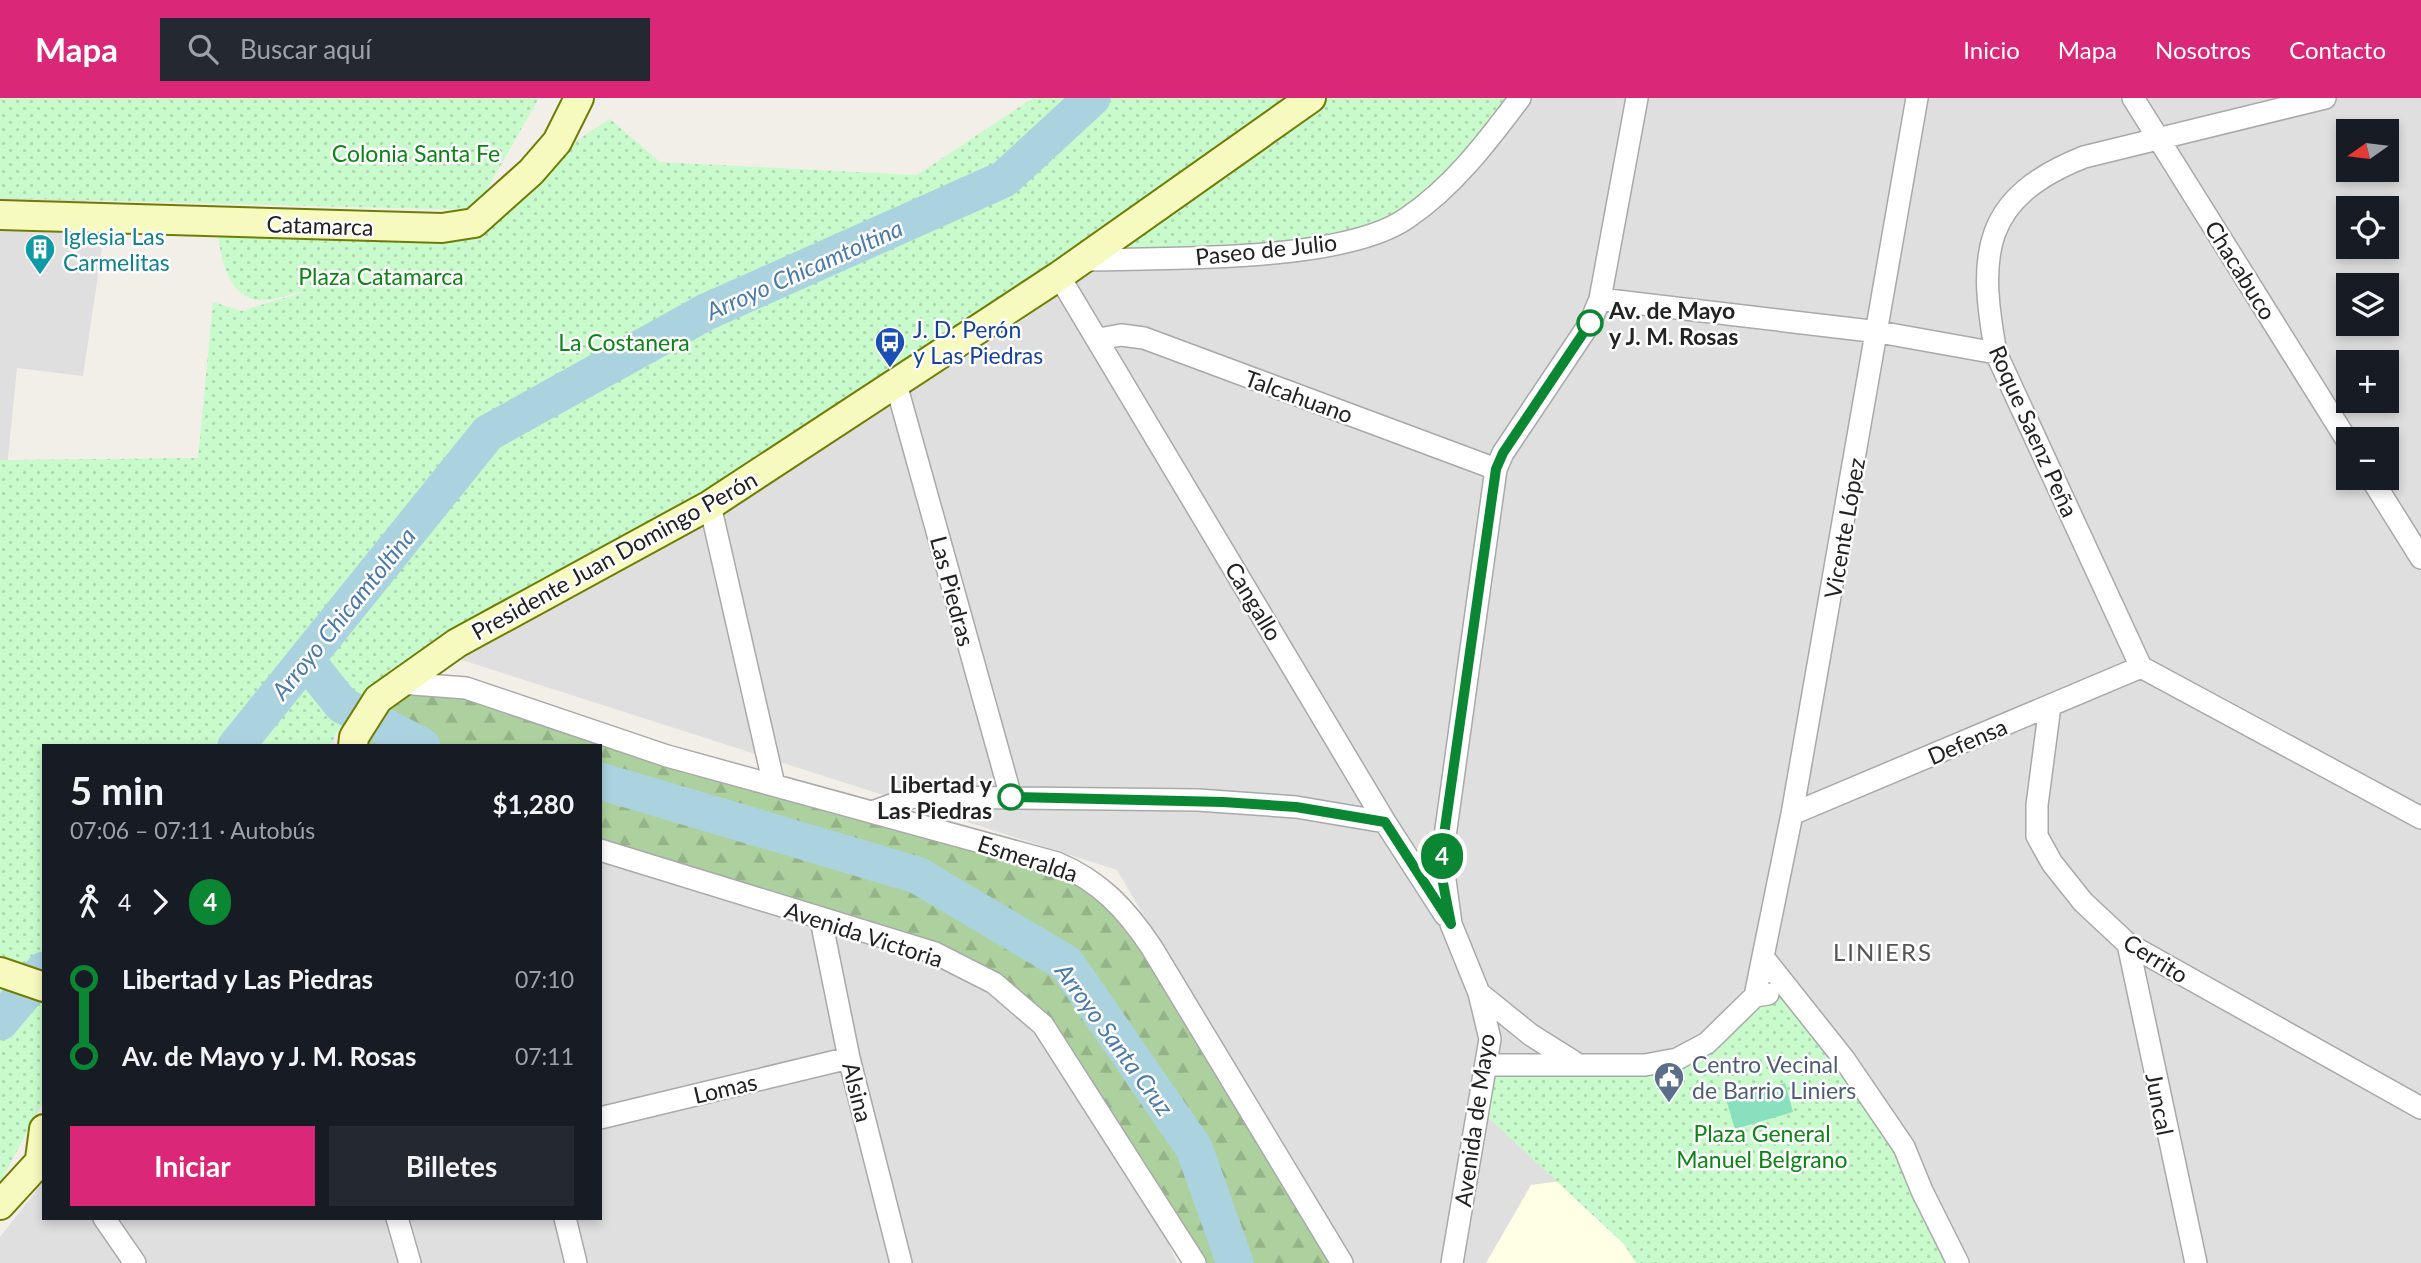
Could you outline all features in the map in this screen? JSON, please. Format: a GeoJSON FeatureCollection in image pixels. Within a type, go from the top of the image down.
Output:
{"type":"FeatureCollection","features":[{"type":"Feature","properties":{"kind":"street","name":"Catamarca"},"geometry":{"type":"LineString","coordinates":[[0,215],[442,228],[474,223],[531,172],[557,142],[579,98]]}},
{"type":"Feature","properties":{"kind":"street","name":"Presidente Juan Domingo Perón"},"geometry":{"type":"LineString","coordinates":[[354,741],[389,691],[457,643],[710,505],[1059,276],[1311,98]]}},
{"type":"Feature","properties":{"kind":"street","name":"Paseo de Julio"},"geometry":{"type":"LineString","coordinates":[[1082,260],[1298,250],[1373,234],[1405,220],[1434,198],[1466,166],[1520,98]]}},
{"type":"Feature","properties":{"kind":"street","name":"Avenida de Mayo"},"geometry":{"type":"LineString","coordinates":[[1452,1263],[1486,1065],[1489,1027],[1479,993],[1451,924],[1443,883],[1444,835],[1496,469],[1503,453],[1590,323],[1600,299],[1637,98]]}},
{"type":"Feature","properties":{"kind":"street","name":"Vicente López"},"geometry":{"type":"LineString","coordinates":[[1755,996],[1792,814],[1879,332],[1917,98]]}},
{"type":"Feature","properties":{"kind":"street","name":"Chacabuco"},"geometry":{"type":"LineString","coordinates":[[2133,98],[2339,427]]}},
{"type":"Feature","properties":{"kind":"street","name":"Roque Saenz Peña"},"geometry":{"type":"LineString","coordinates":[[2141,667],[1996,353],[1986,298],[1993,236],[2006,211],[2024,189],[2048,172],[2084,157],[2325,98]]}},
{"type":"Feature","properties":{"kind":"street","name":"Cangallo"},"geometry":{"type":"LineString","coordinates":[[1059,276],[1385,822],[1451,924]]}},
{"type":"Feature","properties":{"kind":"street"},"geometry":{"type":"LineString","coordinates":[[1600,299],[1879,332],[1996,353]]}},
{"type":"Feature","properties":{"kind":"street","name":"Talcahuano"},"geometry":{"type":"LineString","coordinates":[[1099,339],[1121,335],[1144,338],[1496,469]]}},
{"type":"Feature","properties":{"kind":"street","name":"Las Piedras"},"geometry":{"type":"LineString","coordinates":[[896,384],[1011,797]]}},
{"type":"Feature","properties":{"kind":"street"},"geometry":{"type":"LineString","coordinates":[[2378,490],[2421,558]]}},
{"type":"Feature","properties":{"kind":"street"},"geometry":{"type":"LineString","coordinates":[[710,505],[774,785]]}},
{"type":"Feature","properties":{"kind":"street"},"geometry":{"type":"LineString","coordinates":[[2141,667],[2421,818]]}},
{"type":"Feature","properties":{"kind":"street","name":"Defensa"},"geometry":{"type":"LineString","coordinates":[[1792,814],[2141,667]]}},
{"type":"Feature","properties":{"kind":"street","name":"Esmeralda"},"geometry":{"type":"LineString","coordinates":[[389,691],[466,688],[667,756],[1057,863],[1099,884],[1130,915],[1152,948],[1342,1263]]}},
{"type":"Feature","properties":{"kind":"street","name":"Cerrito"},"geometry":{"type":"LineString","coordinates":[[2050,706],[2037,805],[2037,836],[2052,863],[2083,902],[2128,944],[2421,1108]]}},
{"type":"Feature","properties":{"kind":"street"},"geometry":{"type":"LineString","coordinates":[[872,812],[914,797],[1011,797],[1210,801],[1296,807],[1385,822]]}},
{"type":"Feature","properties":{"kind":"street","name":"Avenida Victoria"},"geometry":{"type":"LineString","coordinates":[[602,851],[935,954],[993,983],[1043,1024],[1195,1263]]}},
{"type":"Feature","properties":{"kind":"street","name":"Alsina"},"geometry":{"type":"LineString","coordinates":[[821,920],[849,1058],[901,1263]]}},
{"type":"Feature","properties":{"kind":"street","name":"Juncal"},"geometry":{"type":"LineString","coordinates":[[2128,944],[2196,1263]]}},
{"type":"Feature","properties":{"kind":"street"},"geometry":{"type":"LineString","coordinates":[[1763,957],[1844,1059],[1904,1147],[1922,1191],[1958,1263]]}},
{"type":"Feature","properties":{"kind":"street"},"geometry":{"type":"LineString","coordinates":[[0,972],[42,986]]}},
{"type":"Feature","properties":{"kind":"street"},"geometry":{"type":"LineString","coordinates":[[1486,1065],[1645,1065],[1678,1059],[1707,1043],[1755,996],[1790,990]]}},
{"type":"Feature","properties":{"kind":"street"},"geometry":{"type":"LineString","coordinates":[[1479,993],[1531,1035],[1576,1063]]}},
{"type":"Feature","properties":{"kind":"street","name":"Lomas"},"geometry":{"type":"LineString","coordinates":[[602,1118],[849,1058]]}},
{"type":"Feature","properties":{"kind":"street"},"geometry":{"type":"LineString","coordinates":[[0,1205],[42,1159]]}},
{"type":"Feature","properties":{"kind":"street"},"geometry":{"type":"LineString","coordinates":[[105,1220],[135,1263]]}},
{"type":"Feature","properties":{"kind":"street"},"geometry":{"type":"LineString","coordinates":[[398,1220],[410,1263]]}},
{"type":"Feature","properties":{"kind":"street"},"geometry":{"type":"LineString","coordinates":[[565,1220],[576,1263]]}},
{"type":"Feature","properties":{"kind":"shaded area"},"geometry":{"type":"Polygon","coordinates":[[[0,98],[78,176],[102,248],[83,376],[17,368],[4,498],[0,497],[0,98]]]}},
{"type":"Feature","properties":{"kind":"shaded area"},"geometry":{"type":"Polygon","coordinates":[[[1473,98],[2421,98],[2421,1263],[1348,1263],[1117,870],[462,660],[458,607],[1088,266],[1473,98]]]}},
{"type":"Feature","properties":{"kind":"shaded area"},"geometry":{"type":"Polygon","coordinates":[[[602,846],[998,980],[1086,1053],[1177,1263],[0,1263],[0,1237],[42,1184],[42,1220],[602,1220],[602,846]]]}},
{"type":"Feature","properties":{"kind":"shaded area"},"geometry":{"type":"Polygon","coordinates":[[[1585,1178],[1640,1263],[1486,1263],[1531,1185],[1585,1178]]]}},
{"type":"Feature","properties":{"kind":"green space","name":"Colonia Santa Fe"},"geometry":{"type":"Polygon","coordinates":[[[0,98],[539,98],[475,210],[0,198],[0,98]]]}},
{"type":"Feature","properties":{"kind":"green space","name":"La Costanera"},"geometry":{"type":"Polygon","coordinates":[[[1033,98],[1520,98],[1444,187],[1373,234],[1082,260],[1015,305],[501,619],[392,669],[336,733],[331,744],[42,744],[42,1104],[0,1183],[0,460],[198,458],[213,302],[241,311],[308,291],[258,300],[237,290],[222,257],[215,222],[442,228],[610,119],[660,162],[917,175],[1033,98]]]}},
{"type":"Feature","properties":{"kind":"green space"},"geometry":{"type":"Polygon","coordinates":[[[400,683],[466,688],[1099,884],[1342,1263],[1183,1263],[1043,1025],[994,983],[602,851],[602,744],[354,744],[400,683]]]}},
{"type":"Feature","properties":{"kind":"green space","name":"Plaza General Manuel Belgrano"},"geometry":{"type":"Polygon","coordinates":[[[1790,990],[1844,1059],[1958,1263],[1636,1263],[1624,1244],[1479,1109],[1486,1065],[1677,1059],[1755,996],[1790,990]]]}},
{"type":"Feature","properties":{"kind":"green space"},"geometry":{"type":"Polygon","coordinates":[[[1785,1083],[1793,1112],[1735,1129],[1726,1099],[1785,1083]]]}},
{"type":"Feature","properties":{"kind":"waterway","name":"Arroyo Chicamtoltina"},"geometry":{"type":"LineString","coordinates":[[238,744],[488,433],[706,312],[1004,179],[1092,98]]}},
{"type":"Feature","properties":{"kind":"waterway","name":"Arroyo Santa Cruz"},"geometry":{"type":"LineString","coordinates":[[306,660],[342,705],[418,744]]}},
{"type":"Feature","properties":{"kind":"waterway","name":"Arroyo Santa Cruz"},"geometry":{"type":"LineString","coordinates":[[602,782],[917,875],[1066,963],[1194,1148],[1235,1263]]}},
{"type":"Feature","properties":{"kind":"waterway","name":"Arroyo Chicamtoltina"},"geometry":{"type":"LineString","coordinates":[[0,1022],[42,972]]}},
{"type":"Feature","properties":{"kind":"bus line","name":"4"},"geometry":{"type":"LineString","coordinates":[[1011,797],[1198,800],[1296,807],[1385,822],[1451,924],[1443,883],[1444,835],[1496,469],[1503,453],[1590,323]]}},
{"type":"Feature","properties":{"kind":"place","name":"Iglesia Las Carmelitas"},"geometry":{"type":"Point","coordinates":[40,276]}},
{"type":"Feature","properties":{"kind":"place","name":"Av. de Mayo y J. M. Rosas"},"geometry":{"type":"Point","coordinates":[1590,323]}},
{"type":"Feature","properties":{"kind":"place","name":"J. D. Perón y Las Piedras"},"geometry":{"type":"Point","coordinates":[890,369]}},
{"type":"Feature","properties":{"kind":"place","name":"Libertad y Las Piedras"},"geometry":{"type":"Point","coordinates":[1011,797]}},
{"type":"Feature","properties":{"kind":"place","name":"Centro Vecinal de Barrio Liniers"},"geometry":{"type":"Point","coordinates":[1669,1104]}},
{"type":"Feature","properties":{"kind":"district","name":"LINIERS"},"geometry":{"type":"Point","coordinates":[1883,951]}},
{"type":"Feature","properties":{"kind":"park label","name":"Plaza Catamarca"},"geometry":{"type":"Point","coordinates":[381,276]}}]}
